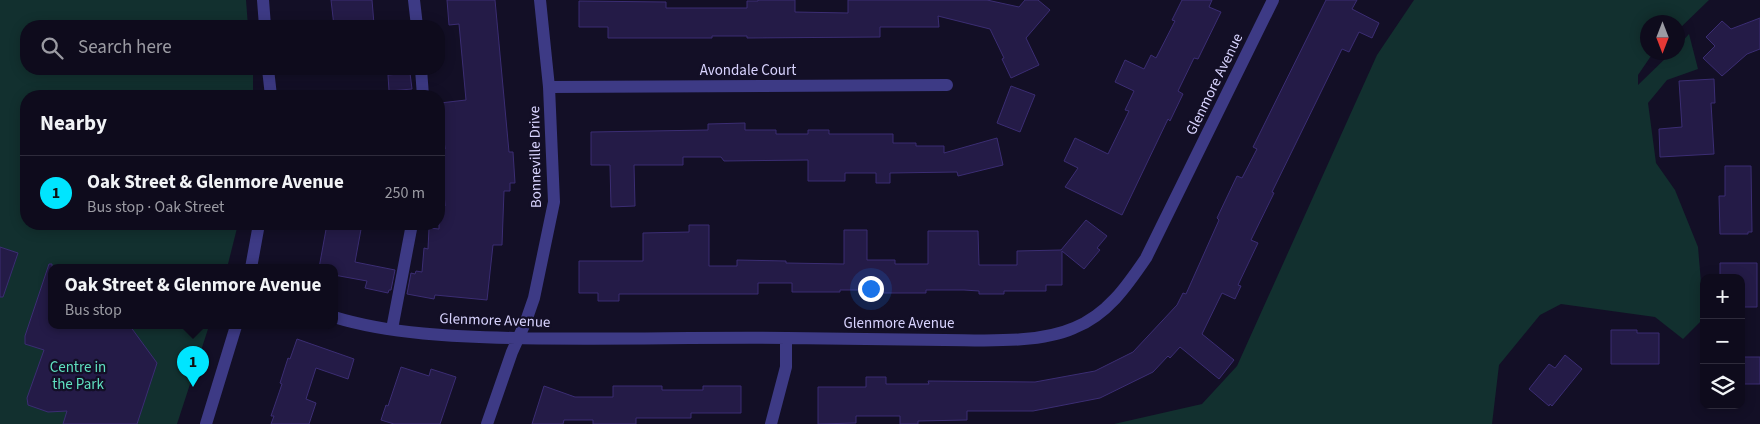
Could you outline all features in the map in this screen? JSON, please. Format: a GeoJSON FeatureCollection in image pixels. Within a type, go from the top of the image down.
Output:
{"type":"FeatureCollection","features":[{"type":"Feature","properties":{"kind":"street"},"geometry":{"type":"LineString","coordinates":[[262,0],[264,20]]}},
{"type":"Feature","properties":{"kind":"street"},"geometry":{"type":"LineString","coordinates":[[414,0],[416,20]]}},
{"type":"Feature","properties":{"kind":"street","name":"Bonneville Drive"},"geometry":{"type":"LineString","coordinates":[[487,424],[512,352],[534,298],[554,202],[549,87],[540,0]]}},
{"type":"Feature","properties":{"kind":"street","name":"Glenmore Avenue"},"geometry":{"type":"LineString","coordinates":[[338,318],[392,329],[459,337],[519,338],[991,340],[1036,338],[1074,329],[1102,312],[1125,289],[1146,258],[1273,0]]}},
{"type":"Feature","properties":{"kind":"street"},"geometry":{"type":"LineString","coordinates":[[269,75],[270,90]]}},
{"type":"Feature","properties":{"kind":"street"},"geometry":{"type":"LineString","coordinates":[[421,75],[423,90]]}},
{"type":"Feature","properties":{"kind":"street","name":"Avondale Court"},"geometry":{"type":"LineString","coordinates":[[549,87],[947,85]]}},
{"type":"Feature","properties":{"kind":"street"},"geometry":{"type":"LineString","coordinates":[[252,264],[258,230]]}},
{"type":"Feature","properties":{"kind":"street"},"geometry":{"type":"LineString","coordinates":[[392,329],[411,230]]}},
{"type":"Feature","properties":{"kind":"street"},"geometry":{"type":"LineString","coordinates":[[206,424],[235,329]]}},
{"type":"Feature","properties":{"kind":"street"},"geometry":{"type":"LineString","coordinates":[[771,424],[786,367],[786,338]]}},
{"type":"Feature","properties":{"kind":"green space","name":"Centre in the Park"},"geometry":{"type":"Polygon","coordinates":[[[0,0],[246,0],[248,20],[20,20],[20,75],[253,75],[253,90],[20,90],[20,230],[236,230],[228,264],[48,264],[48,329],[208,329],[177,424],[0,424],[0,0]]]}},
{"type":"Feature","properties":{"kind":"green space"},"geometry":{"type":"Polygon","coordinates":[[[1414,0],[1709,0],[1685,23],[1685,15],[1640,15],[1640,60],[1648,60],[1638,75],[1638,85],[1664,60],[1685,60],[1685,38],[1689,34],[1698,69],[1667,80],[1648,103],[1656,163],[1675,190],[1698,247],[1700,274],[1700,322],[1683,339],[1655,317],[1561,304],[1540,315],[1499,365],[1492,424],[1114,424],[1202,404],[1237,366],[1377,55],[1414,0]]]}},
{"type":"Feature","properties":{"kind":"building"},"geometry":{"type":"Polygon","coordinates":[[[331,0],[372,0],[374,20],[333,20],[331,0]]]}},
{"type":"Feature","properties":{"kind":"building"},"geometry":{"type":"Polygon","coordinates":[[[447,0],[495,0],[509,152],[513,152],[515,183],[510,183],[510,191],[504,191],[502,245],[493,245],[487,300],[435,295],[434,299],[407,294],[411,273],[415,274],[416,271],[422,272],[424,248],[428,249],[429,230],[445,230],[445,102],[466,100],[459,24],[449,25],[447,0]]]}},
{"type":"Feature","properties":{"kind":"building"},"geometry":{"type":"Polygon","coordinates":[[[795,0],[795,12],[848,13],[848,0],[987,0],[1019,7],[1025,0],[1038,0],[1050,10],[1026,38],[1039,65],[1011,78],[990,29],[938,16],[939,27],[880,27],[880,37],[747,38],[747,36],[712,36],[712,38],[608,38],[608,27],[579,27],[579,1],[666,2],[666,8],[747,8],[747,1],[795,0]]]}},
{"type":"Feature","properties":{"kind":"building"},"geometry":{"type":"Polygon","coordinates":[[[1182,0],[1212,0],[1209,7],[1221,12],[1198,59],[1194,58],[1178,91],[1183,94],[1170,121],[1168,119],[1122,215],[1065,187],[1078,168],[1064,161],[1075,138],[1108,154],[1129,111],[1125,110],[1134,91],[1115,82],[1125,60],[1144,69],[1151,55],[1156,58],[1175,21],[1172,20],[1182,0]]]}},
{"type":"Feature","properties":{"kind":"building"},"geometry":{"type":"Polygon","coordinates":[[[1326,0],[1357,0],[1352,9],[1379,23],[1372,38],[1359,32],[1349,52],[1342,49],[1272,192],[1274,193],[1251,240],[1258,243],[1238,285],[1241,286],[1235,299],[1222,293],[1202,334],[1234,360],[1219,379],[1180,347],[1170,358],[1168,356],[1153,372],[1100,398],[1033,411],[967,411],[967,420],[918,421],[918,424],[900,424],[900,416],[856,416],[856,423],[818,424],[818,387],[866,387],[866,377],[886,377],[886,384],[929,384],[928,381],[1035,382],[1095,371],[1133,352],[1177,305],[1183,293],[1186,294],[1219,220],[1217,218],[1237,176],[1242,178],[1257,149],[1253,147],[1326,0]]]}},
{"type":"Feature","properties":{"kind":"building"},"geometry":{"type":"Polygon","coordinates":[[[1760,18],[1760,49],[1747,54],[1722,76],[1703,58],[1715,46],[1706,37],[1722,21],[1731,29],[1760,18]]]}},
{"type":"Feature","properties":{"kind":"building"},"geometry":{"type":"Polygon","coordinates":[[[388,75],[410,75],[412,89],[389,90],[388,75]]]}},
{"type":"Feature","properties":{"kind":"building"},"geometry":{"type":"Polygon","coordinates":[[[1714,79],[1715,103],[1711,103],[1714,154],[1660,157],[1659,129],[1682,127],[1679,81],[1714,79]]]}},
{"type":"Feature","properties":{"kind":"building"},"geometry":{"type":"Polygon","coordinates":[[[1011,86],[1035,95],[1020,132],[997,123],[1011,86]]]}},
{"type":"Feature","properties":{"kind":"building"},"geometry":{"type":"Polygon","coordinates":[[[745,123],[745,130],[776,130],[776,134],[808,134],[808,130],[829,130],[829,134],[893,134],[893,143],[916,143],[916,146],[944,146],[944,153],[997,138],[1003,165],[958,176],[957,172],[890,173],[890,183],[876,183],[876,173],[845,173],[845,181],[808,181],[808,160],[724,161],[721,157],[683,157],[683,165],[634,165],[635,206],[611,207],[610,165],[591,165],[591,132],[708,130],[708,124],[745,123]]]}},
{"type":"Feature","properties":{"kind":"building"},"geometry":{"type":"Polygon","coordinates":[[[1725,166],[1751,166],[1752,232],[1748,232],[1748,234],[1720,234],[1719,196],[1725,196],[1725,166]]]}},
{"type":"Feature","properties":{"kind":"building"},"geometry":{"type":"Polygon","coordinates":[[[1086,220],[1107,236],[1097,248],[1100,250],[1084,269],[1062,251],[1062,285],[1046,285],[1046,291],[1004,291],[1004,294],[979,294],[979,291],[964,290],[926,290],[926,293],[877,293],[877,290],[792,292],[792,283],[758,283],[758,294],[619,294],[619,301],[598,301],[598,293],[579,293],[579,261],[643,261],[643,233],[689,232],[689,225],[709,225],[709,266],[737,266],[737,260],[844,264],[844,230],[867,230],[867,260],[895,260],[895,264],[928,264],[928,231],[978,231],[979,265],[1017,265],[1017,251],[1061,250],[1086,220]]]}},
{"type":"Feature","properties":{"kind":"building"},"geometry":{"type":"Polygon","coordinates":[[[326,230],[361,230],[355,262],[395,270],[391,290],[388,293],[365,288],[367,281],[338,276],[338,264],[320,264],[326,230]]]}},
{"type":"Feature","properties":{"kind":"building"},"geometry":{"type":"Polygon","coordinates":[[[0,247],[18,253],[3,297],[0,297],[0,247]]]}},
{"type":"Feature","properties":{"kind":"building"},"geometry":{"type":"Polygon","coordinates":[[[1720,263],[1757,263],[1757,307],[1745,307],[1745,274],[1720,274],[1720,263]]]}},
{"type":"Feature","properties":{"kind":"building"},"geometry":{"type":"Polygon","coordinates":[[[48,267],[48,329],[132,329],[157,363],[137,424],[63,424],[67,411],[48,412],[28,405],[27,398],[44,350],[25,344],[25,336],[48,267]]]}},
{"type":"Feature","properties":{"kind":"building"},"geometry":{"type":"Polygon","coordinates":[[[1611,330],[1637,330],[1637,333],[1659,333],[1659,364],[1611,364],[1611,330]]]}},
{"type":"Feature","properties":{"kind":"building"},"geometry":{"type":"Polygon","coordinates":[[[297,339],[354,359],[348,379],[316,368],[306,399],[316,403],[309,424],[271,424],[274,416],[271,416],[282,384],[280,383],[288,358],[290,359],[297,339]]]}},
{"type":"Feature","properties":{"kind":"building"},"geometry":{"type":"Polygon","coordinates":[[[1565,355],[1582,369],[1552,406],[1550,404],[1549,406],[1529,389],[1549,364],[1555,368],[1565,355]]]}},
{"type":"Feature","properties":{"kind":"building"},"geometry":{"type":"Polygon","coordinates":[[[1745,357],[1760,357],[1760,384],[1745,384],[1745,357]]]}},
{"type":"Feature","properties":{"kind":"building"},"geometry":{"type":"Polygon","coordinates":[[[401,367],[429,376],[431,369],[456,377],[440,424],[394,424],[381,420],[386,405],[388,406],[401,367]]]}},
{"type":"Feature","properties":{"kind":"building"},"geometry":{"type":"Polygon","coordinates":[[[544,386],[575,397],[613,397],[613,386],[662,386],[662,390],[703,390],[703,386],[741,386],[741,413],[691,413],[691,418],[636,418],[636,424],[593,424],[593,420],[564,420],[563,424],[532,424],[544,386]]]}},
{"type":"Feature","properties":{"kind":"place","name":"Oak Street & Glenmore Avenue"},"geometry":{"type":"Point","coordinates":[193,387]}}]}
